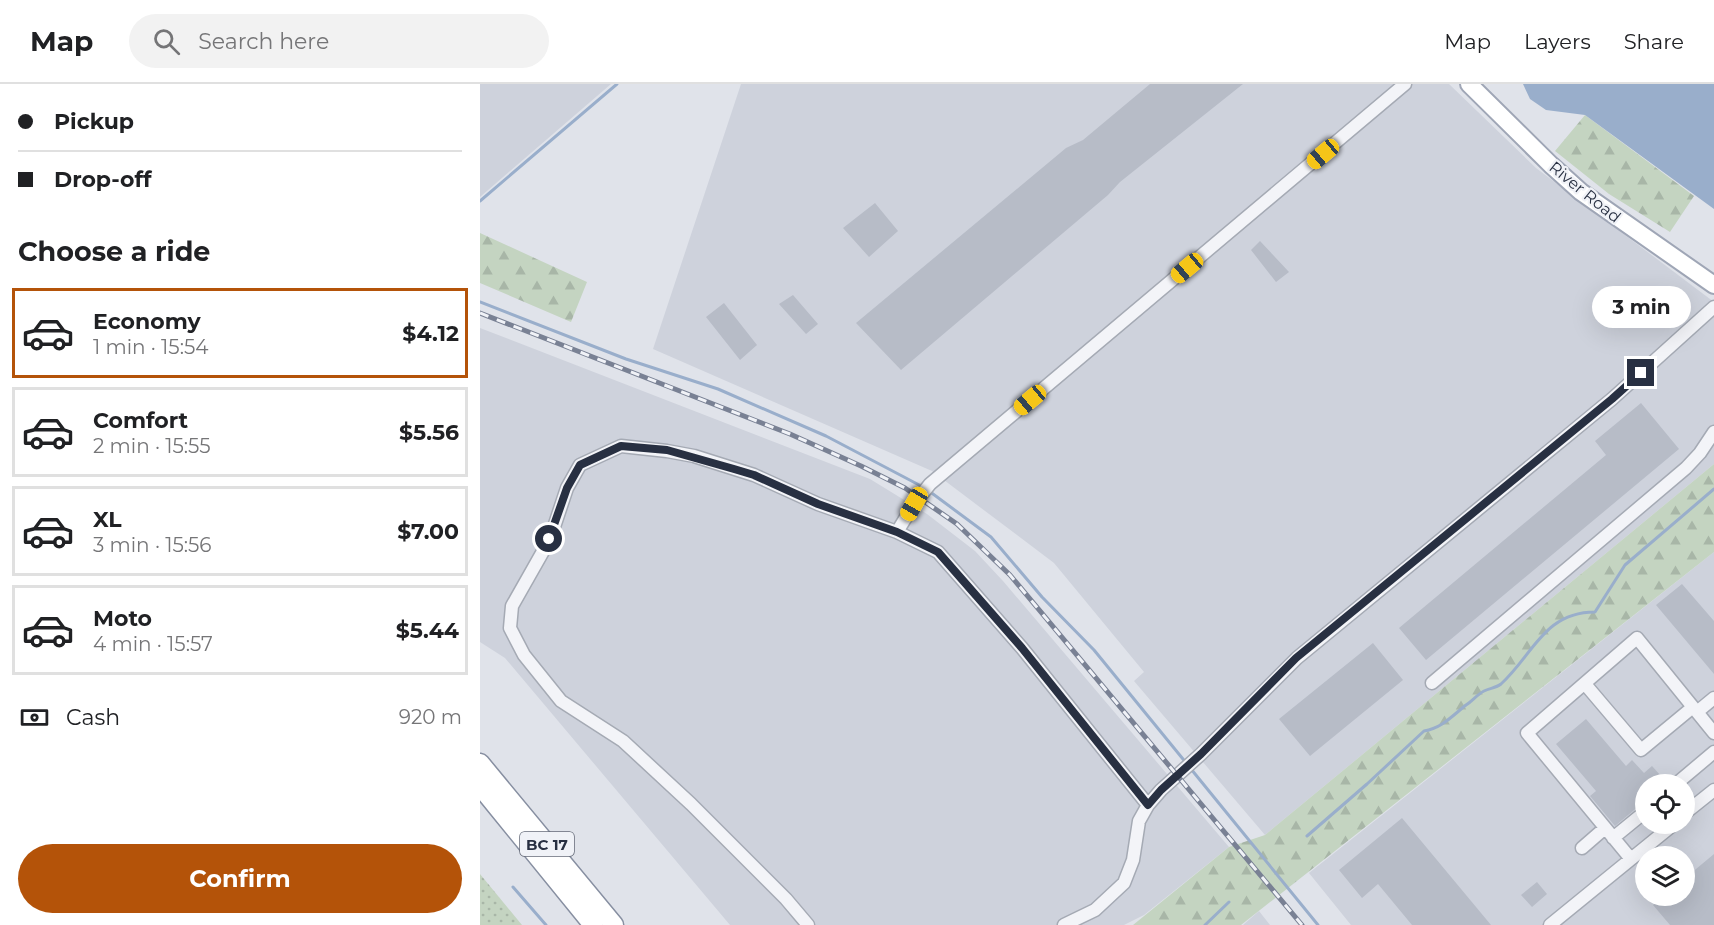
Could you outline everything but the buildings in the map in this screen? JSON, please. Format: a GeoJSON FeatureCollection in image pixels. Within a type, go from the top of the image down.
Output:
{"type":"FeatureCollection","features":[{"type":"Feature","properties":{"kind":"highway","name":"BC 17"},"geometry":{"type":"LineString","coordinates":[[480,763],[614,925]]}},
{"type":"Feature","properties":{"kind":"highway","name":"BC 17"},"geometry":{"type":"LineString","coordinates":[[480,786],[592,925]]}},
{"type":"Feature","properties":{"kind":"main road","name":"River Road"},"geometry":{"type":"LineString","coordinates":[[1469,84],[1581,192],[1714,285]]}},
{"type":"Feature","properties":{"kind":"street"},"geometry":{"type":"LineString","coordinates":[[897,532],[927,488],[1405,84]]}},
{"type":"Feature","properties":{"kind":"street"},"geometry":{"type":"LineString","coordinates":[[1064,925],[1095,910],[1124,883],[1133,860],[1140,821],[1148,805],[1296,658],[1612,399],[1714,306]]}},
{"type":"Feature","properties":{"kind":"street"},"geometry":{"type":"LineString","coordinates":[[1432,683],[1686,468],[1700,453],[1714,432]]}},
{"type":"Feature","properties":{"kind":"street"},"geometry":{"type":"LineString","coordinates":[[808,925],[786,899],[691,804],[622,741],[561,701],[524,655],[510,628],[512,606],[549,539],[567,488],[580,465],[621,446],[667,450],[754,475],[818,504],[897,532],[938,552],[1022,648],[1148,805]]}},
{"type":"Feature","properties":{"kind":"street"},"geometry":{"type":"LineString","coordinates":[[1631,859],[1527,733],[1637,638],[1714,733]]}},
{"type":"Feature","properties":{"kind":"street"},"geometry":{"type":"LineString","coordinates":[[1585,684],[1641,750],[1714,698]]}},
{"type":"Feature","properties":{"kind":"street"},"geometry":{"type":"LineString","coordinates":[[1688,774],[1714,752]]}},
{"type":"Feature","properties":{"kind":"street"},"geometry":{"type":"LineString","coordinates":[[1695,805],[1714,790]]}},
{"type":"Feature","properties":{"kind":"street"},"geometry":{"type":"LineString","coordinates":[[1613,838],[1635,820]]}},
{"type":"Feature","properties":{"kind":"street"},"geometry":{"type":"LineString","coordinates":[[1582,848],[1605,828]]}},
{"type":"Feature","properties":{"kind":"street"},"geometry":{"type":"LineString","coordinates":[[1550,925],[1662,834]]}},
{"type":"Feature","properties":{"kind":"shaded area"},"geometry":{"type":"Polygon","coordinates":[[[480,84],[611,84],[480,197],[480,84]]]}},
{"type":"Feature","properties":{"kind":"shaded area"},"geometry":{"type":"Polygon","coordinates":[[[741,84],[1449,84],[1536,168],[1714,302],[1714,464],[1265,835],[1134,681],[1144,672],[1054,563],[932,471],[653,349],[741,84]]]}},
{"type":"Feature","properties":{"kind":"shaded area"},"geometry":{"type":"Polygon","coordinates":[[[480,328],[870,479],[927,514],[975,551],[1003,581],[1229,847],[1144,915],[1124,925],[730,925],[505,658],[480,642],[480,328]]]}},
{"type":"Feature","properties":{"kind":"shaded area"},"geometry":{"type":"Polygon","coordinates":[[[1714,552],[1714,925],[1351,925],[1309,873],[1714,552]]]}},
{"type":"Feature","properties":{"kind":"shaded area"},"geometry":{"type":"Polygon","coordinates":[[[1259,911],[1270,925],[1243,925],[1259,911]]]}},
{"type":"Feature","properties":{"kind":"green space"},"geometry":{"type":"Polygon","coordinates":[[[1585,115],[1694,196],[1670,232],[1609,194],[1555,151],[1585,115]]]}},
{"type":"Feature","properties":{"kind":"green space"},"geometry":{"type":"Polygon","coordinates":[[[480,233],[587,282],[571,322],[480,283],[480,233]]]}},
{"type":"Feature","properties":{"kind":"green space"},"geometry":{"type":"Polygon","coordinates":[[[1714,464],[1714,552],[1241,925],[1133,925],[1229,847],[1265,835],[1714,464]]]}},
{"type":"Feature","properties":{"kind":"green space"},"geometry":{"type":"Polygon","coordinates":[[[480,874],[522,925],[480,925],[480,874]]]}},
{"type":"Feature","properties":{"kind":"water"},"geometry":{"type":"Polygon","coordinates":[[[1523,84],[1714,84],[1714,209],[1585,115],[1546,110],[1530,99],[1523,84]]]}},
{"type":"Feature","properties":{"kind":"waterway"},"geometry":{"type":"LineString","coordinates":[[480,201],[617,84]]}},
{"type":"Feature","properties":{"kind":"waterway"},"geometry":{"type":"LineString","coordinates":[[480,302],[626,359],[718,389],[826,436],[923,487]]}},
{"type":"Feature","properties":{"kind":"waterway"},"geometry":{"type":"LineString","coordinates":[[1307,836],[1424,731],[1442,724],[1482,692],[1501,684],[1551,627],[1563,619],[1595,612],[1625,565],[1714,489]]}},
{"type":"Feature","properties":{"kind":"waterway"},"geometry":{"type":"LineString","coordinates":[[929,491],[991,537],[1042,597],[1094,650],[1187,764]]}},
{"type":"Feature","properties":{"kind":"waterway"},"geometry":{"type":"LineString","coordinates":[[1191,769],[1318,925]]}},
{"type":"Feature","properties":{"kind":"waterway"},"geometry":{"type":"LineString","coordinates":[[513,887],[546,925]]}},
{"type":"Feature","properties":{"kind":"waterway"},"geometry":{"type":"LineString","coordinates":[[1205,925],[1229,902]]}},
{"type":"Feature","properties":{"kind":"railway"},"geometry":{"type":"LineString","coordinates":[[480,313],[790,434],[905,488],[957,524],[1010,575],[1302,925]]}},
{"type":"Feature","properties":{"kind":"route"},"geometry":{"type":"LineString","coordinates":[[549,539],[567,488],[580,465],[621,446],[667,450],[694,456],[754,475],[818,504],[897,532],[938,552],[1022,648],[1148,805],[1296,658],[1641,373]]}}]}
